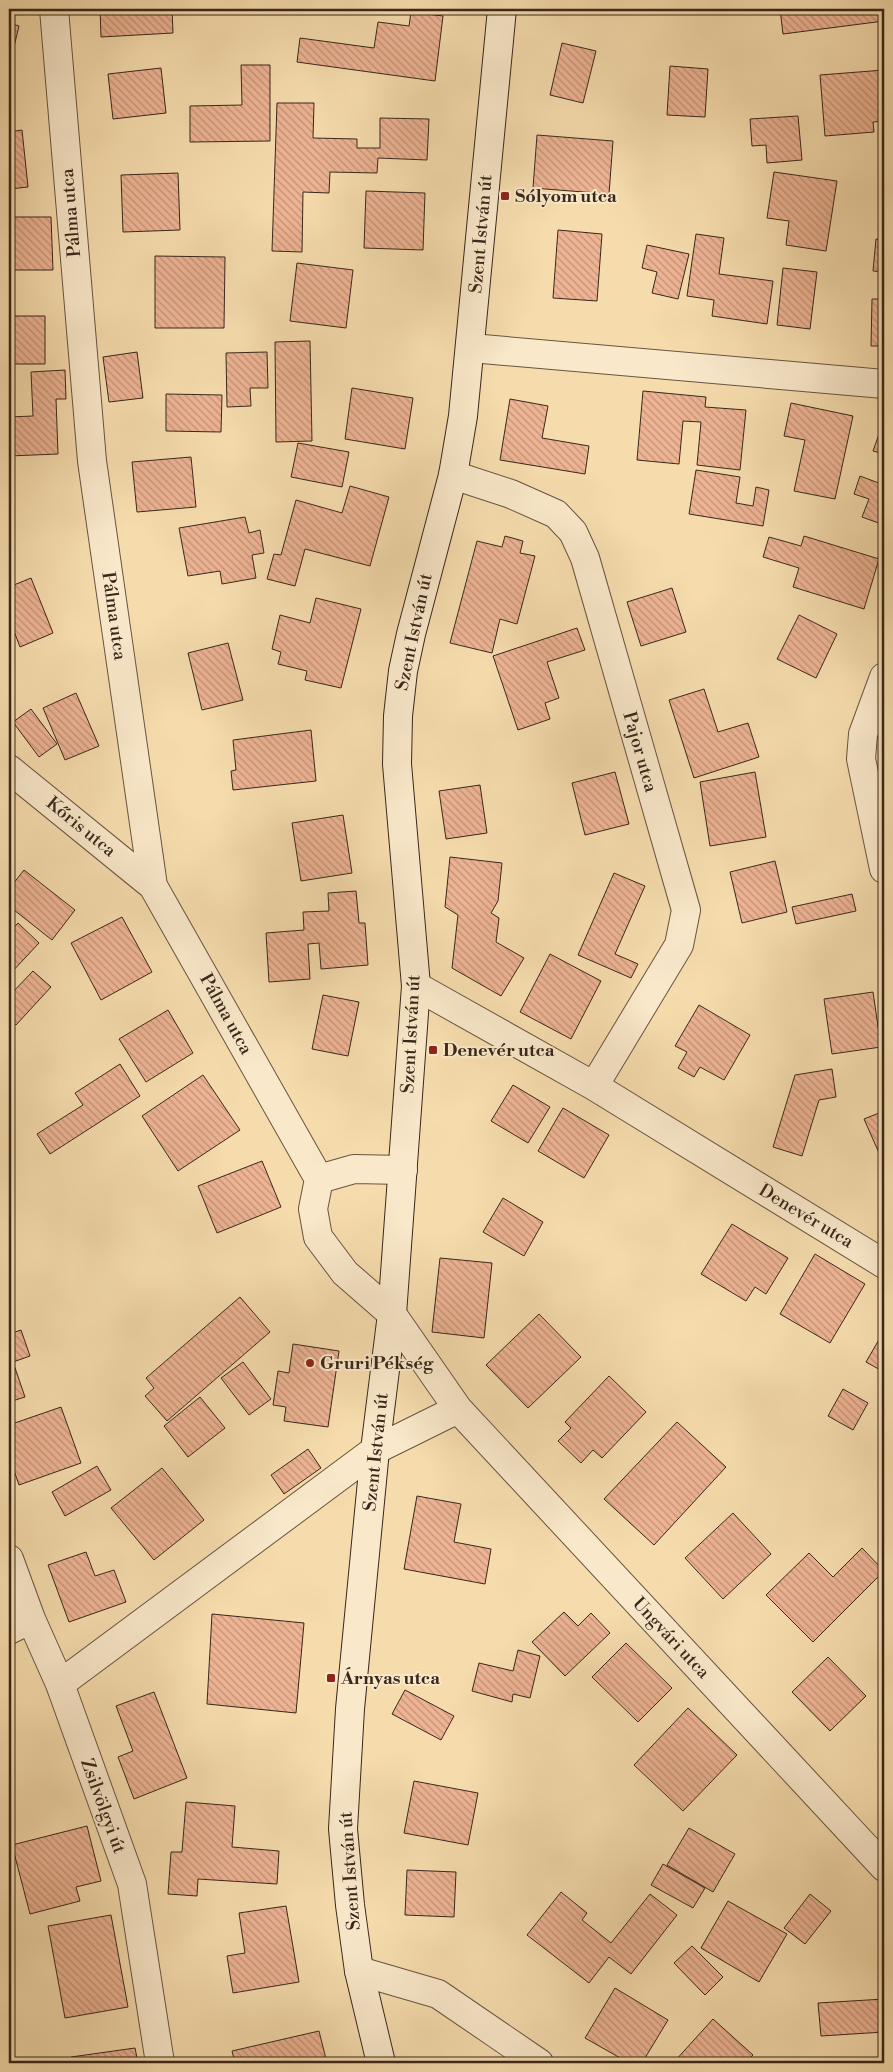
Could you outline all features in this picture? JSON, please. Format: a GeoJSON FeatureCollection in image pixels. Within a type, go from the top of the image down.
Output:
{"type":"FeatureCollection","features":[{"type":"Feature","properties":{"kind":"street","name":"Pálma utca"},"geometry":{"type":"LineString","coordinates":[[54,9],[92,461],[154,886],[319,1180]]}},
{"type":"Feature","properties":{"kind":"street","name":"Szent István út"},"geometry":{"type":"LineString","coordinates":[[381,2063],[359,1971],[350,1905],[343,1829],[350,1709],[375,1450],[392,1314],[416,986],[397,764],[398,716],[403,671],[411,634],[453,474],[463,416],[502,9]]}},
{"type":"Feature","properties":{"kind":"street"},"geometry":{"type":"LineString","coordinates":[[471,348],[884,384]]}},
{"type":"Feature","properties":{"kind":"street","name":"Pajor utca"},"geometry":{"type":"LineString","coordinates":[[453,474],[511,494],[556,514],[573,532],[585,558],[686,910],[679,945],[594,1086]]}},
{"type":"Feature","properties":{"kind":"street"},"geometry":{"type":"LineString","coordinates":[[884,677],[863,734],[861,759],[884,869]]}},
{"type":"Feature","properties":{"kind":"street","name":"Kőris utca"},"geometry":{"type":"LineString","coordinates":[[9,769],[154,886]]}},
{"type":"Feature","properties":{"kind":"street","name":"Denevér utca"},"geometry":{"type":"LineString","coordinates":[[416,986],[594,1086],[884,1264]]}},
{"type":"Feature","properties":{"kind":"street"},"geometry":{"type":"LineString","coordinates":[[392,1314],[344,1273],[318,1237],[313,1209],[319,1180],[354,1169],[403,1170]]}},
{"type":"Feature","properties":{"kind":"street","name":"Ungvári utca"},"geometry":{"type":"LineString","coordinates":[[392,1314],[458,1409],[884,1867]]}},
{"type":"Feature","properties":{"kind":"street"},"geometry":{"type":"LineString","coordinates":[[60,1684],[375,1450],[458,1409]]}},
{"type":"Feature","properties":{"kind":"street","name":"Zsilvölgyi út"},"geometry":{"type":"LineString","coordinates":[[9,1559],[20,1624],[60,1684],[132,1884],[160,2063]]}},
{"type":"Feature","properties":{"kind":"street"},"geometry":{"type":"LineString","coordinates":[[359,1971],[438,1994],[539,2063]]}},
{"type":"Feature","properties":{"kind":"building"},"geometry":{"type":"Polygon","coordinates":[[[100,9],[172,9],[173,33],[101,37],[100,9]]]}},
{"type":"Feature","properties":{"kind":"building"},"geometry":{"type":"Polygon","coordinates":[[[780,9],[884,9],[884,21],[783,34],[780,9]]]}},
{"type":"Feature","properties":{"kind":"building"},"geometry":{"type":"Polygon","coordinates":[[[411,12],[443,16],[435,81],[297,62],[300,38],[374,48],[378,22],[409,26],[411,12]]]}},
{"type":"Feature","properties":{"kind":"building"},"geometry":{"type":"Polygon","coordinates":[[[9,23],[19,26],[9,67],[9,23]]]}},
{"type":"Feature","properties":{"kind":"building"},"geometry":{"type":"Polygon","coordinates":[[[562,43],[596,51],[583,103],[550,95],[562,43]]]}},
{"type":"Feature","properties":{"kind":"building"},"geometry":{"type":"Polygon","coordinates":[[[241,65],[270,65],[270,141],[190,142],[190,106],[242,105],[241,65]]]}},
{"type":"Feature","properties":{"kind":"building"},"geometry":{"type":"Polygon","coordinates":[[[670,66],[708,69],[705,117],[667,115],[670,66]]]}},
{"type":"Feature","properties":{"kind":"building"},"geometry":{"type":"Polygon","coordinates":[[[161,68],[166,113],[113,119],[108,74],[161,68]]]}},
{"type":"Feature","properties":{"kind":"building"},"geometry":{"type":"Polygon","coordinates":[[[884,70],[884,121],[873,122],[874,132],[825,136],[820,75],[884,70]]]}},
{"type":"Feature","properties":{"kind":"building"},"geometry":{"type":"Polygon","coordinates":[[[277,103],[314,103],[313,138],[357,139],[357,148],[380,148],[380,118],[429,119],[427,160],[378,158],[377,173],[330,172],[329,193],[303,192],[302,252],[272,251],[277,103]]]}},
{"type":"Feature","properties":{"kind":"building"},"geometry":{"type":"Polygon","coordinates":[[[798,116],[802,160],[767,163],[766,145],[752,146],[750,119],[798,116]]]}},
{"type":"Feature","properties":{"kind":"building"},"geometry":{"type":"Polygon","coordinates":[[[22,130],[28,187],[9,189],[9,132],[22,130]]]}},
{"type":"Feature","properties":{"kind":"building"},"geometry":{"type":"Polygon","coordinates":[[[537,135],[613,141],[609,194],[533,188],[537,135]]]}},
{"type":"Feature","properties":{"kind":"building"},"geometry":{"type":"Polygon","coordinates":[[[774,172],[837,181],[826,251],[786,245],[789,221],[767,218],[774,172]]]}},
{"type":"Feature","properties":{"kind":"building"},"geometry":{"type":"Polygon","coordinates":[[[178,173],[180,230],[123,232],[121,175],[178,173]]]}},
{"type":"Feature","properties":{"kind":"building"},"geometry":{"type":"Polygon","coordinates":[[[366,191],[425,193],[423,250],[364,248],[366,191]]]}},
{"type":"Feature","properties":{"kind":"building"},"geometry":{"type":"Polygon","coordinates":[[[9,217],[51,217],[53,270],[9,270],[9,217]]]}},
{"type":"Feature","properties":{"kind":"building"},"geometry":{"type":"Polygon","coordinates":[[[558,230],[602,234],[597,301],[553,298],[558,230]]]}},
{"type":"Feature","properties":{"kind":"building"},"geometry":{"type":"Polygon","coordinates":[[[696,234],[724,238],[719,274],[773,281],[767,324],[712,316],[714,300],[687,296],[696,234]]]}},
{"type":"Feature","properties":{"kind":"building"},"geometry":{"type":"Polygon","coordinates":[[[876,239],[884,240],[884,272],[873,271],[876,239]]]}},
{"type":"Feature","properties":{"kind":"building"},"geometry":{"type":"Polygon","coordinates":[[[647,245],[689,254],[678,299],[652,293],[657,272],[642,268],[647,245]]]}},
{"type":"Feature","properties":{"kind":"building"},"geometry":{"type":"Polygon","coordinates":[[[155,256],[225,257],[224,328],[155,328],[155,256]]]}},
{"type":"Feature","properties":{"kind":"building"},"geometry":{"type":"Polygon","coordinates":[[[297,263],[353,270],[346,328],[290,321],[297,263]]]}},
{"type":"Feature","properties":{"kind":"building"},"geometry":{"type":"Polygon","coordinates":[[[783,268],[817,272],[810,329],[777,325],[783,268]]]}},
{"type":"Feature","properties":{"kind":"building"},"geometry":{"type":"Polygon","coordinates":[[[872,299],[884,299],[884,346],[871,346],[872,299]]]}},
{"type":"Feature","properties":{"kind":"building"},"geometry":{"type":"Polygon","coordinates":[[[9,316],[45,316],[45,364],[9,364],[9,316]]]}},
{"type":"Feature","properties":{"kind":"building"},"geometry":{"type":"Polygon","coordinates":[[[310,341],[312,441],[276,442],[275,342],[310,341]]]}},
{"type":"Feature","properties":{"kind":"building"},"geometry":{"type":"Polygon","coordinates":[[[137,352],[143,398],[109,402],[103,357],[137,352]]]}},
{"type":"Feature","properties":{"kind":"building"},"geometry":{"type":"Polygon","coordinates":[[[267,352],[268,388],[250,388],[251,406],[227,407],[226,353],[267,352]]]}},
{"type":"Feature","properties":{"kind":"building"},"geometry":{"type":"Polygon","coordinates":[[[65,370],[66,399],[56,399],[58,454],[9,456],[9,417],[33,416],[31,372],[65,370]]]}},
{"type":"Feature","properties":{"kind":"building"},"geometry":{"type":"Polygon","coordinates":[[[352,388],[413,398],[405,449],[345,439],[352,388]]]}},
{"type":"Feature","properties":{"kind":"building"},"geometry":{"type":"Polygon","coordinates":[[[643,391],[706,397],[705,407],[746,410],[740,470],[697,465],[701,422],[683,421],[679,464],[637,460],[643,391]]]}},
{"type":"Feature","properties":{"kind":"building"},"geometry":{"type":"Polygon","coordinates":[[[166,394],[222,395],[221,432],[166,431],[166,394]]]}},
{"type":"Feature","properties":{"kind":"building"},"geometry":{"type":"Polygon","coordinates":[[[510,399],[548,406],[542,438],[589,446],[585,474],[500,460],[510,399]]]}},
{"type":"Feature","properties":{"kind":"building"},"geometry":{"type":"Polygon","coordinates":[[[791,403],[853,416],[835,499],[794,491],[805,440],[784,436],[791,403]]]}},
{"type":"Feature","properties":{"kind":"building"},"geometry":{"type":"Polygon","coordinates":[[[884,420],[884,454],[873,451],[884,420]]]}},
{"type":"Feature","properties":{"kind":"building"},"geometry":{"type":"Polygon","coordinates":[[[298,443],[349,452],[342,487],[291,477],[298,443]]]}},
{"type":"Feature","properties":{"kind":"building"},"geometry":{"type":"Polygon","coordinates":[[[191,457],[196,507],[137,512],[132,462],[191,457]]]}},
{"type":"Feature","properties":{"kind":"building"},"geometry":{"type":"Polygon","coordinates":[[[696,470],[740,477],[736,503],[753,506],[756,487],[769,490],[763,526],[689,514],[696,470]]]}},
{"type":"Feature","properties":{"kind":"building"},"geometry":{"type":"Polygon","coordinates":[[[860,476],[884,485],[884,525],[862,517],[869,499],[854,494],[860,476]]]}},
{"type":"Feature","properties":{"kind":"building"},"geometry":{"type":"Polygon","coordinates":[[[350,486],[389,497],[370,566],[305,549],[295,586],[267,579],[274,554],[281,555],[296,500],[342,513],[350,486]]]}},
{"type":"Feature","properties":{"kind":"building"},"geometry":{"type":"Polygon","coordinates":[[[245,517],[249,533],[260,530],[264,553],[252,555],[256,578],[222,584],[220,571],[188,576],[179,528],[245,517]]]}},
{"type":"Feature","properties":{"kind":"building"},"geometry":{"type":"Polygon","coordinates":[[[505,536],[523,541],[520,553],[535,556],[517,624],[500,619],[492,653],[450,643],[477,541],[502,547],[505,536]]]}},
{"type":"Feature","properties":{"kind":"building"},"geometry":{"type":"Polygon","coordinates":[[[804,536],[879,559],[864,609],[793,587],[799,568],[763,557],[769,537],[801,546],[804,536]]]}},
{"type":"Feature","properties":{"kind":"building"},"geometry":{"type":"Polygon","coordinates":[[[31,578],[53,633],[20,647],[9,618],[9,587],[31,578]]]}},
{"type":"Feature","properties":{"kind":"building"},"geometry":{"type":"Polygon","coordinates":[[[672,588],[686,632],[641,646],[627,602],[672,588]]]}},
{"type":"Feature","properties":{"kind":"building"},"geometry":{"type":"Polygon","coordinates":[[[316,598],[361,609],[341,688],[305,680],[307,671],[278,664],[281,652],[272,649],[280,615],[310,623],[316,598]]]}},
{"type":"Feature","properties":{"kind":"building"},"geometry":{"type":"Polygon","coordinates":[[[799,615],[837,634],[816,678],[777,659],[799,615]]]}},
{"type":"Feature","properties":{"kind":"building"},"geometry":{"type":"Polygon","coordinates":[[[577,628],[585,650],[547,662],[559,698],[545,703],[550,719],[518,730],[493,656],[577,628]]]}},
{"type":"Feature","properties":{"kind":"building"},"geometry":{"type":"Polygon","coordinates":[[[228,643],[243,700],[202,710],[188,653],[228,643]]]}},
{"type":"Feature","properties":{"kind":"building"},"geometry":{"type":"Polygon","coordinates":[[[704,689],[718,732],[748,723],[759,757],[694,778],[669,700],[704,689]]]}},
{"type":"Feature","properties":{"kind":"building"},"geometry":{"type":"Polygon","coordinates":[[[76,693],[99,746],[65,760],[43,708],[76,693]]]}},
{"type":"Feature","properties":{"kind":"building"},"geometry":{"type":"Polygon","coordinates":[[[31,709],[57,744],[39,757],[13,722],[31,709]]]}},
{"type":"Feature","properties":{"kind":"building"},"geometry":{"type":"Polygon","coordinates":[[[311,730],[316,781],[233,790],[231,771],[236,770],[233,740],[311,730]]]}},
{"type":"Feature","properties":{"kind":"building"},"geometry":{"type":"Polygon","coordinates":[[[615,772],[629,824],[585,835],[572,783],[615,772]]]}},
{"type":"Feature","properties":{"kind":"building"},"geometry":{"type":"Polygon","coordinates":[[[755,772],[766,837],[710,846],[700,782],[755,772]]]}},
{"type":"Feature","properties":{"kind":"building"},"geometry":{"type":"Polygon","coordinates":[[[480,785],[487,833],[446,839],[439,791],[480,785]]]}},
{"type":"Feature","properties":{"kind":"building"},"geometry":{"type":"Polygon","coordinates":[[[343,815],[352,873],[301,881],[292,823],[343,815]]]}},
{"type":"Feature","properties":{"kind":"building"},"geometry":{"type":"Polygon","coordinates":[[[450,857],[502,863],[498,901],[491,913],[499,918],[496,942],[524,958],[501,996],[452,968],[458,915],[445,907],[450,857]]]}},
{"type":"Feature","properties":{"kind":"building"},"geometry":{"type":"Polygon","coordinates":[[[775,861],[787,912],[742,923],[730,872],[775,861]]]}},
{"type":"Feature","properties":{"kind":"building"},"geometry":{"type":"Polygon","coordinates":[[[24,870],[75,910],[52,940],[9,906],[9,889],[24,870]]]}},
{"type":"Feature","properties":{"kind":"building"},"geometry":{"type":"Polygon","coordinates":[[[614,873],[645,886],[615,954],[638,964],[631,978],[578,955],[614,873]]]}},
{"type":"Feature","properties":{"kind":"building"},"geometry":{"type":"Polygon","coordinates":[[[356,891],[359,923],[365,923],[368,965],[321,969],[319,943],[308,944],[310,979],[269,982],[266,933],[304,930],[303,912],[329,911],[328,893],[356,891]]]}},
{"type":"Feature","properties":{"kind":"building"},"geometry":{"type":"Polygon","coordinates":[[[852,894],[856,911],[796,924],[792,907],[852,894]]]}},
{"type":"Feature","properties":{"kind":"building"},"geometry":{"type":"Polygon","coordinates":[[[122,917],[152,972],[101,1000],[71,943],[122,917]]]}},
{"type":"Feature","properties":{"kind":"building"},"geometry":{"type":"Polygon","coordinates":[[[18,923],[39,943],[10,974],[9,933],[18,923]]]}},
{"type":"Feature","properties":{"kind":"building"},"geometry":{"type":"Polygon","coordinates":[[[550,954],[601,981],[571,1039],[520,1012],[550,954]]]}},
{"type":"Feature","properties":{"kind":"building"},"geometry":{"type":"Polygon","coordinates":[[[33,971],[51,987],[16,1025],[9,1019],[9,996],[33,971]]]}},
{"type":"Feature","properties":{"kind":"building"},"geometry":{"type":"Polygon","coordinates":[[[873,992],[881,1047],[832,1054],[824,999],[873,992]]]}},
{"type":"Feature","properties":{"kind":"building"},"geometry":{"type":"Polygon","coordinates":[[[323,995],[359,1002],[348,1056],[312,1049],[323,995]]]}},
{"type":"Feature","properties":{"kind":"building"},"geometry":{"type":"Polygon","coordinates":[[[699,1005],[750,1035],[724,1080],[700,1067],[694,1077],[678,1068],[687,1052],[675,1046],[699,1005]]]}},
{"type":"Feature","properties":{"kind":"building"},"geometry":{"type":"Polygon","coordinates":[[[168,1010],[193,1053],[146,1082],[119,1039],[168,1010]]]}},
{"type":"Feature","properties":{"kind":"building"},"geometry":{"type":"Polygon","coordinates":[[[120,1064],[140,1096],[50,1154],[37,1134],[83,1105],[75,1093],[120,1064]]]}},
{"type":"Feature","properties":{"kind":"building"},"geometry":{"type":"Polygon","coordinates":[[[832,1069],[836,1097],[819,1100],[802,1156],[773,1147],[795,1075],[832,1069]]]}},
{"type":"Feature","properties":{"kind":"building"},"geometry":{"type":"Polygon","coordinates":[[[203,1075],[240,1130],[178,1171],[142,1116],[203,1075]]]}},
{"type":"Feature","properties":{"kind":"building"},"geometry":{"type":"Polygon","coordinates":[[[513,1085],[550,1107],[528,1143],[491,1121],[513,1085]]]}},
{"type":"Feature","properties":{"kind":"building"},"geometry":{"type":"Polygon","coordinates":[[[563,1108],[609,1135],[584,1178],[538,1151],[563,1108]]]}},
{"type":"Feature","properties":{"kind":"building"},"geometry":{"type":"Polygon","coordinates":[[[884,1111],[884,1151],[879,1153],[864,1119],[884,1111]]]}},
{"type":"Feature","properties":{"kind":"building"},"geometry":{"type":"Polygon","coordinates":[[[262,1161],[281,1207],[217,1233],[198,1186],[262,1161]]]}},
{"type":"Feature","properties":{"kind":"building"},"geometry":{"type":"Polygon","coordinates":[[[503,1198],[543,1222],[524,1256],[483,1232],[503,1198]]]}},
{"type":"Feature","properties":{"kind":"building"},"geometry":{"type":"Polygon","coordinates":[[[732,1224],[788,1258],[766,1294],[755,1287],[746,1301],[701,1274],[732,1224]]]}},
{"type":"Feature","properties":{"kind":"building"},"geometry":{"type":"Polygon","coordinates":[[[815,1254],[865,1284],[830,1343],[780,1314],[815,1254]]]}},
{"type":"Feature","properties":{"kind":"building"},"geometry":{"type":"Polygon","coordinates":[[[440,1258],[492,1263],[484,1338],[432,1332],[440,1258]]]}},
{"type":"Feature","properties":{"kind":"building"},"geometry":{"type":"Polygon","coordinates":[[[240,1297],[270,1332],[167,1421],[145,1396],[154,1388],[146,1378],[240,1297]]]}},
{"type":"Feature","properties":{"kind":"building"},"geometry":{"type":"Polygon","coordinates":[[[539,1314],[581,1357],[528,1408],[486,1365],[539,1314]]]}},
{"type":"Feature","properties":{"kind":"building"},"geometry":{"type":"Polygon","coordinates":[[[21,1330],[30,1356],[13,1362],[25,1397],[9,1402],[9,1334],[21,1330]]]}},
{"type":"Feature","properties":{"kind":"building"},"geometry":{"type":"Polygon","coordinates":[[[884,1331],[884,1372],[866,1362],[884,1331]]]}},
{"type":"Feature","properties":{"kind":"building"},"geometry":{"type":"Polygon","coordinates":[[[293,1344],[339,1351],[328,1427],[284,1421],[286,1407],[273,1405],[278,1371],[289,1373],[293,1344]]]}},
{"type":"Feature","properties":{"kind":"building"},"geometry":{"type":"Polygon","coordinates":[[[243,1362],[271,1399],[249,1415],[221,1378],[243,1362]]]}},
{"type":"Feature","properties":{"kind":"building"},"geometry":{"type":"Polygon","coordinates":[[[609,1376],[646,1412],[602,1458],[593,1450],[581,1463],[558,1441],[571,1428],[565,1422],[609,1376]]]}},
{"type":"Feature","properties":{"kind":"building"},"geometry":{"type":"Polygon","coordinates":[[[843,1389],[868,1403],[853,1430],[828,1416],[843,1389]]]}},
{"type":"Feature","properties":{"kind":"building"},"geometry":{"type":"Polygon","coordinates":[[[200,1397],[225,1428],[188,1457],[164,1426],[200,1397]]]}},
{"type":"Feature","properties":{"kind":"building"},"geometry":{"type":"Polygon","coordinates":[[[61,1407],[81,1463],[19,1485],[9,1456],[9,1425],[61,1407]]]}},
{"type":"Feature","properties":{"kind":"building"},"geometry":{"type":"Polygon","coordinates":[[[677,1422],[726,1467],[654,1545],[604,1499],[677,1422]]]}},
{"type":"Feature","properties":{"kind":"building"},"geometry":{"type":"Polygon","coordinates":[[[308,1449],[321,1468],[284,1494],[271,1475],[308,1449]]]}},
{"type":"Feature","properties":{"kind":"building"},"geometry":{"type":"Polygon","coordinates":[[[97,1466],[111,1490],[65,1516],[52,1492],[97,1466]]]}},
{"type":"Feature","properties":{"kind":"building"},"geometry":{"type":"Polygon","coordinates":[[[162,1468],[204,1520],[154,1560],[111,1508],[162,1468]]]}},
{"type":"Feature","properties":{"kind":"building"},"geometry":{"type":"Polygon","coordinates":[[[417,1496],[461,1504],[454,1542],[491,1549],[485,1584],[404,1569],[417,1496]]]}},
{"type":"Feature","properties":{"kind":"building"},"geometry":{"type":"Polygon","coordinates":[[[733,1513],[771,1554],[723,1599],[685,1558],[733,1513]]]}},
{"type":"Feature","properties":{"kind":"building"},"geometry":{"type":"Polygon","coordinates":[[[862,1548],[884,1571],[813,1642],[766,1595],[809,1553],[833,1577],[862,1548]]]}},
{"type":"Feature","properties":{"kind":"building"},"geometry":{"type":"Polygon","coordinates":[[[86,1552],[95,1576],[114,1570],[126,1602],[69,1622],[48,1565],[86,1552]]]}},
{"type":"Feature","properties":{"kind":"building"},"geometry":{"type":"Polygon","coordinates":[[[564,1612],[578,1626],[591,1613],[610,1633],[565,1676],[532,1642],[564,1612]]]}},
{"type":"Feature","properties":{"kind":"building"},"geometry":{"type":"Polygon","coordinates":[[[212,1614],[304,1623],[296,1713],[207,1704],[212,1614]]]}},
{"type":"Feature","properties":{"kind":"building"},"geometry":{"type":"Polygon","coordinates":[[[626,1643],[672,1688],[638,1722],[592,1677],[626,1643]]]}},
{"type":"Feature","properties":{"kind":"building"},"geometry":{"type":"Polygon","coordinates":[[[518,1650],[540,1656],[530,1698],[513,1694],[512,1702],[472,1691],[479,1663],[513,1671],[518,1650]]]}},
{"type":"Feature","properties":{"kind":"building"},"geometry":{"type":"Polygon","coordinates":[[[828,1657],[866,1696],[830,1731],[792,1692],[828,1657]]]}},
{"type":"Feature","properties":{"kind":"building"},"geometry":{"type":"Polygon","coordinates":[[[405,1690],[454,1716],[441,1740],[392,1714],[405,1690]]]}},
{"type":"Feature","properties":{"kind":"building"},"geometry":{"type":"Polygon","coordinates":[[[154,1692],[187,1778],[134,1799],[118,1757],[133,1751],[116,1706],[154,1692]]]}},
{"type":"Feature","properties":{"kind":"building"},"geometry":{"type":"Polygon","coordinates":[[[688,1708],[737,1755],[683,1811],[634,1765],[688,1708]]]}},
{"type":"Feature","properties":{"kind":"building"},"geometry":{"type":"Polygon","coordinates":[[[414,1781],[478,1793],[468,1845],[404,1833],[414,1781]]]}},
{"type":"Feature","properties":{"kind":"building"},"geometry":{"type":"Polygon","coordinates":[[[186,1802],[235,1806],[232,1847],[279,1851],[277,1884],[198,1879],[197,1896],[168,1894],[171,1852],[182,1852],[186,1802]]]}},
{"type":"Feature","properties":{"kind":"building"},"geometry":{"type":"Polygon","coordinates":[[[87,1826],[101,1881],[76,1887],[80,1901],[30,1914],[12,1845],[87,1826]]]}},
{"type":"Feature","properties":{"kind":"building"},"geometry":{"type":"Polygon","coordinates":[[[689,1828],[735,1854],[713,1892],[667,1865],[689,1828]]]}},
{"type":"Feature","properties":{"kind":"building"},"geometry":{"type":"Polygon","coordinates":[[[663,1864],[705,1888],[693,1908],[651,1885],[663,1864]]]}},
{"type":"Feature","properties":{"kind":"building"},"geometry":{"type":"Polygon","coordinates":[[[407,1870],[456,1872],[454,1917],[405,1915],[407,1870]]]}},
{"type":"Feature","properties":{"kind":"building"},"geometry":{"type":"Polygon","coordinates":[[[561,1892],[587,1913],[582,1920],[611,1943],[650,1894],[677,1915],[631,1974],[609,1957],[589,1983],[527,1935],[561,1892]]]}},
{"type":"Feature","properties":{"kind":"building"},"geometry":{"type":"Polygon","coordinates":[[[810,1894],[831,1911],[805,1944],[784,1928],[810,1894]]]}},
{"type":"Feature","properties":{"kind":"building"},"geometry":{"type":"Polygon","coordinates":[[[728,1901],[787,1934],[759,1982],[701,1948],[728,1901]]]}},
{"type":"Feature","properties":{"kind":"building"},"geometry":{"type":"Polygon","coordinates":[[[286,1906],[299,1982],[233,1993],[227,1956],[245,1953],[239,1913],[286,1906]]]}},
{"type":"Feature","properties":{"kind":"building"},"geometry":{"type":"Polygon","coordinates":[[[111,1915],[128,2007],[65,2018],[48,1926],[111,1915]]]}},
{"type":"Feature","properties":{"kind":"building"},"geometry":{"type":"Polygon","coordinates":[[[692,1946],[723,1977],[705,1995],[674,1963],[692,1946]]]}},
{"type":"Feature","properties":{"kind":"building"},"geometry":{"type":"Polygon","coordinates":[[[615,1988],[668,2020],[642,2063],[629,2063],[585,2038],[615,1988]]]}},
{"type":"Feature","properties":{"kind":"building"},"geometry":{"type":"Polygon","coordinates":[[[884,1999],[884,2032],[821,2036],[818,2003],[884,1999]]]}},
{"type":"Feature","properties":{"kind":"building"},"geometry":{"type":"Polygon","coordinates":[[[713,2019],[753,2055],[748,2060],[752,2063],[674,2062],[713,2019]]]}},
{"type":"Feature","properties":{"kind":"building"},"geometry":{"type":"Polygon","coordinates":[[[319,2031],[327,2063],[235,2063],[232,2051],[319,2031]]]}},
{"type":"Feature","properties":{"kind":"building"},"geometry":{"type":"Polygon","coordinates":[[[135,2048],[138,2063],[72,2063],[71,2057],[135,2048]]]}},
{"type":"Feature","properties":{"kind":"place","name":"Sólyom utca"},"geometry":{"type":"Point","coordinates":[505,196]}},
{"type":"Feature","properties":{"kind":"place","name":"Denevér utca"},"geometry":{"type":"Point","coordinates":[433,1050]}},
{"type":"Feature","properties":{"kind":"place","name":"Gruri Pékség"},"geometry":{"type":"Point","coordinates":[310,1363]}},
{"type":"Feature","properties":{"kind":"place","name":"Árnyas utca"},"geometry":{"type":"Point","coordinates":[331,1678]}}]}
